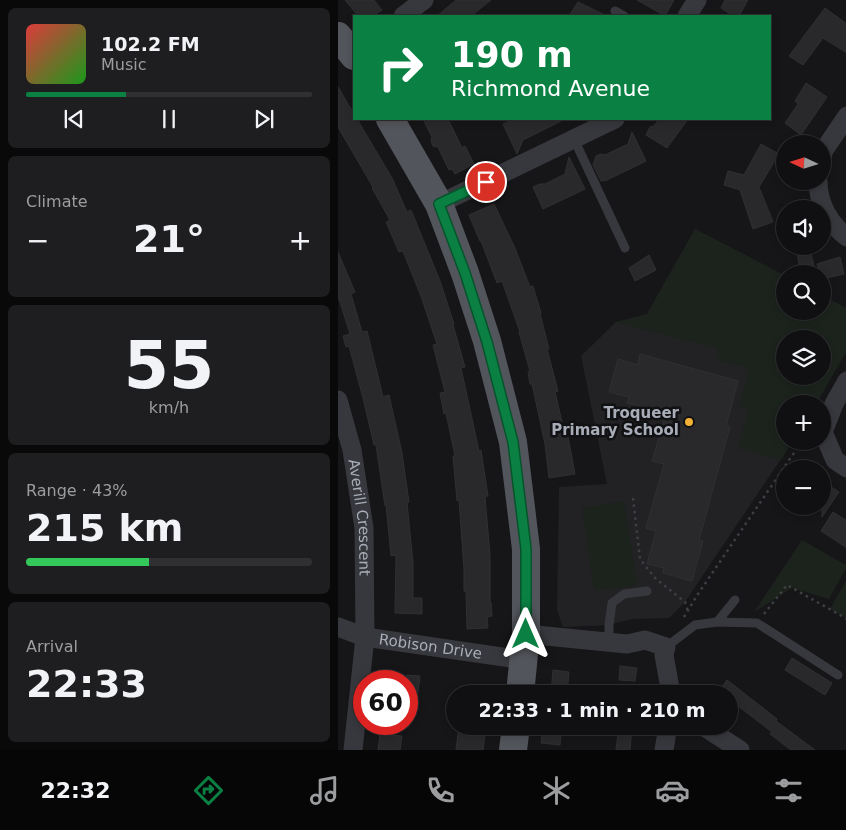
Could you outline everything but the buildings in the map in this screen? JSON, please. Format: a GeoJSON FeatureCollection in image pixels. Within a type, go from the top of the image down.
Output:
{"type":"FeatureCollection","features":[{"type":"Feature","properties":{"kind":"main road"},"geometry":{"type":"LineString","coordinates":[[338,36],[353,55]]}},
{"type":"Feature","properties":{"kind":"main road"},"geometry":{"type":"LineString","coordinates":[[391,120],[439,204],[465,273],[487,342],[513,442],[526,549],[525,647],[521,685]]}},
{"type":"Feature","properties":{"kind":"main road"},"geometry":{"type":"LineString","coordinates":[[513,750],[515,735]]}},
{"type":"Feature","properties":{"kind":"street"},"geometry":{"type":"LineString","coordinates":[[404,15],[424,0]]}},
{"type":"Feature","properties":{"kind":"street"},"geometry":{"type":"LineString","coordinates":[[689,15],[697,0]]}},
{"type":"Feature","properties":{"kind":"street"},"geometry":{"type":"LineString","coordinates":[[831,139],[846,116]]}},
{"type":"Feature","properties":{"kind":"street"},"geometry":{"type":"LineString","coordinates":[[439,204],[613,120]]}},
{"type":"Feature","properties":{"kind":"street"},"geometry":{"type":"LineString","coordinates":[[818,190],[828,219],[846,237]]}},
{"type":"Feature","properties":{"kind":"street"},"geometry":{"type":"LineString","coordinates":[[846,381],[834,404],[824,432],[835,460],[846,468]]}},
{"type":"Feature","properties":{"kind":"street","name":"Averill Crescent"},"geometry":{"type":"LineString","coordinates":[[338,400],[352,450],[364,528],[365,637],[353,750]]}},
{"type":"Feature","properties":{"kind":"street","name":"Robison Drive"},"geometry":{"type":"LineString","coordinates":[[338,627],[365,637],[525,647],[609,643],[627,644],[645,640],[666,647]]}},
{"type":"Feature","properties":{"kind":"street"},"geometry":{"type":"LineString","coordinates":[[666,647],[664,655],[669,685]]}},
{"type":"Feature","properties":{"kind":"street"},"geometry":{"type":"LineString","coordinates":[[664,750],[666,735]]}},
{"type":"Feature","properties":{"kind":"street"},"geometry":{"type":"LineString","coordinates":[[714,735],[731,748]]}},
{"type":"Feature","properties":{"kind":"lane"},"geometry":{"type":"LineString","coordinates":[[615,11],[622,15]]}},
{"type":"Feature","properties":{"kind":"lane"},"geometry":{"type":"LineString","coordinates":[[574,139],[625,248]]}},
{"type":"Feature","properties":{"kind":"lane"},"geometry":{"type":"LineString","coordinates":[[609,643],[612,603],[624,594],[647,591]]}},
{"type":"Feature","properties":{"kind":"lane"},"geometry":{"type":"LineString","coordinates":[[717,622],[735,600]]}},
{"type":"Feature","properties":{"kind":"lane"},"geometry":{"type":"LineString","coordinates":[[666,647],[695,625],[717,622],[757,623],[838,675]]}},
{"type":"Feature","properties":{"kind":"path"},"geometry":{"type":"LineString","coordinates":[[684,618],[698,594],[796,450]]}},
{"type":"Feature","properties":{"kind":"path"},"geometry":{"type":"LineString","coordinates":[[633,498],[640,559],[655,578],[685,602],[695,625]]}},
{"type":"Feature","properties":{"kind":"path"},"geometry":{"type":"LineString","coordinates":[[757,623],[787,585],[846,619]]}},
{"type":"Feature","properties":{"kind":"shaded area","name":"Troqueer Primary School"},"geometry":{"type":"Polygon","coordinates":[[[695,229],[776,271],[776,320],[831,320],[831,300],[846,308],[846,352],[831,378],[831,330],[776,330],[776,385],[827,385],[821,395],[776,395],[776,450],[787,450],[780,460],[776,460],[776,466],[685,602],[669,618],[632,619],[609,625],[563,627],[557,610],[559,487],[607,484],[581,356],[616,322],[647,314],[695,229]]]}},
{"type":"Feature","properties":{"kind":"shaded area"},"geometry":{"type":"Polygon","coordinates":[[[695,229],[776,271],[776,320],[831,320],[831,300],[846,308],[846,352],[831,378],[831,330],[776,330],[776,385],[827,385],[821,395],[776,395],[776,450],[787,450],[781,460],[738,448],[748,409],[739,406],[749,368],[716,360],[718,349],[616,322],[647,314],[695,229]]]}},
{"type":"Feature","properties":{"kind":"shaded area"},"geometry":{"type":"Polygon","coordinates":[[[624,501],[637,585],[594,591],[582,508],[624,501]]]}},
{"type":"Feature","properties":{"kind":"shaded area"},"geometry":{"type":"Polygon","coordinates":[[[802,540],[846,565],[829,599],[792,588],[754,612],[802,540]]]}},
{"type":"Feature","properties":{"kind":"shaded area"},"geometry":{"type":"Polygon","coordinates":[[[846,581],[846,618],[830,609],[846,581]]]}},
{"type":"Feature","properties":{"kind":"place","name":"Troqueer Primary School"},"geometry":{"type":"Point","coordinates":[689,422]}},
{"type":"Feature","properties":{"kind":"route"},"geometry":{"type":"LineString","coordinates":[[486,182],[439,204],[465,273],[487,342],[513,442],[526,549],[526,634]]}}]}
